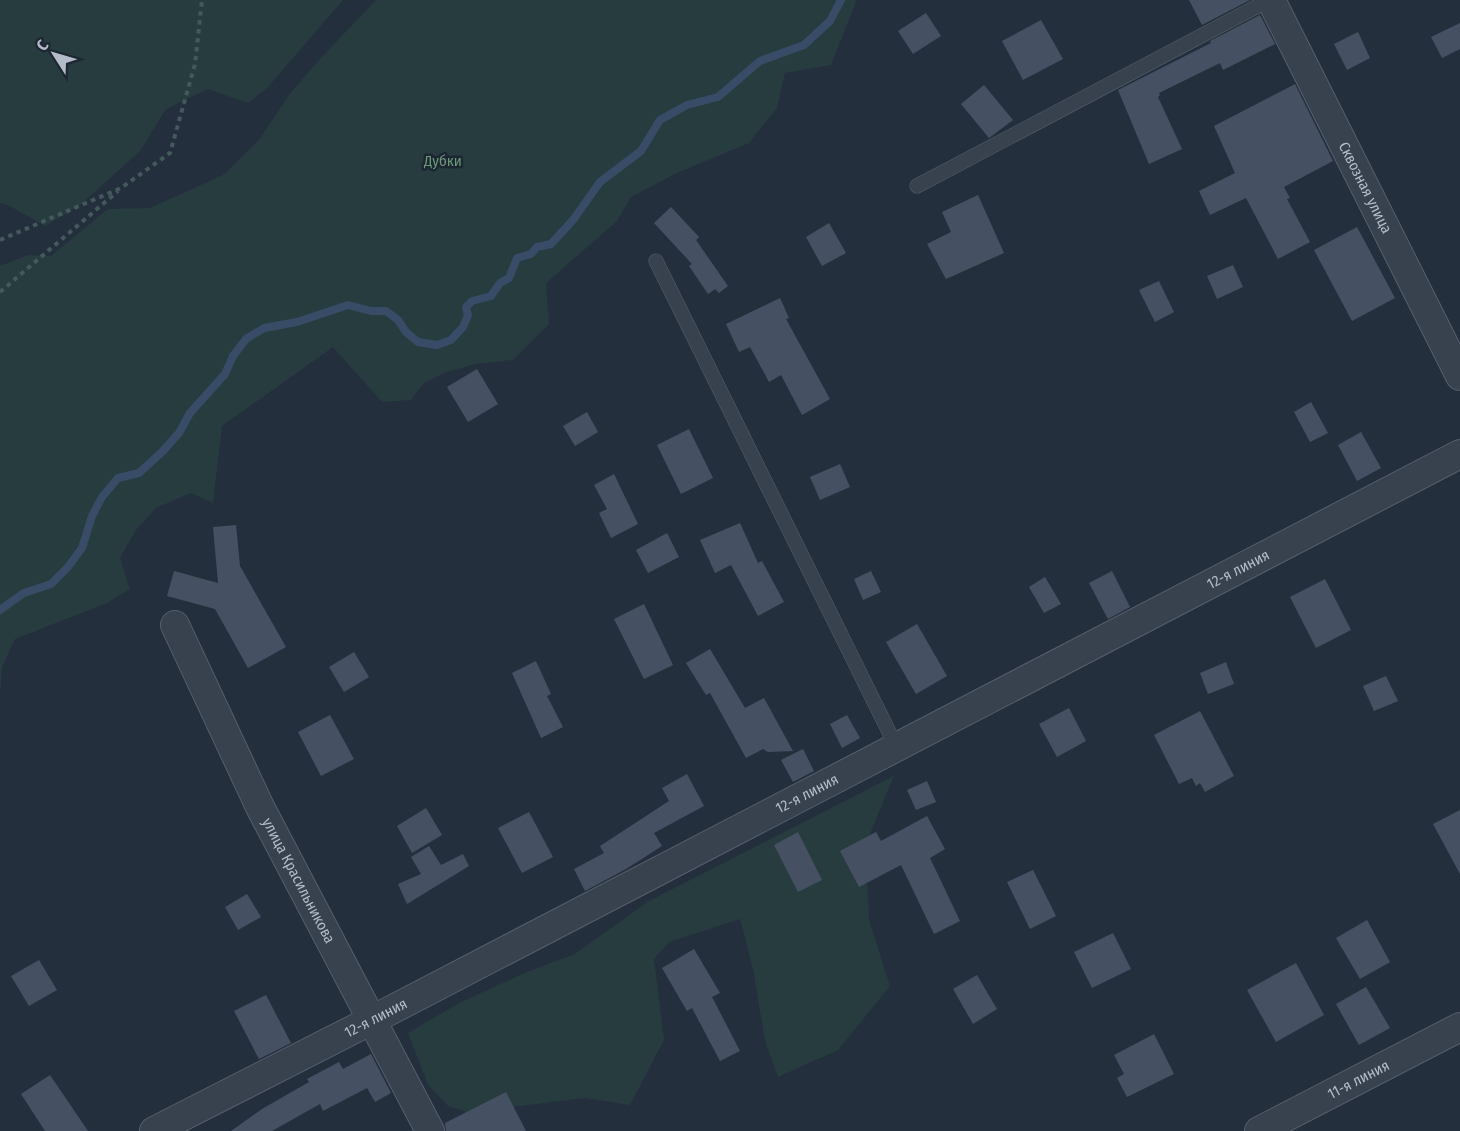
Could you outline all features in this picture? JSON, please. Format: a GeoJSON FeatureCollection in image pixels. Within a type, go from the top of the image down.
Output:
{"type":"FeatureCollection","features":[{"type":"Feature","properties":{"kind":"street","name":"Сквозная улица"},"geometry":{"type":"LineString","coordinates":[[1270,0],[1460,376]]}},
{"type":"Feature","properties":{"kind":"street","name":"12-я линия"},"geometry":{"type":"LineString","coordinates":[[154,1131],[1460,454]]}},
{"type":"Feature","properties":{"kind":"street","name":"улица Красильникова"},"geometry":{"type":"LineString","coordinates":[[175,625],[260,807],[430,1131]]}},
{"type":"Feature","properties":{"kind":"street","name":"11-я линия"},"geometry":{"type":"LineString","coordinates":[[1259,1131],[1460,1027]]}},
{"type":"Feature","properties":{"kind":"lane"},"geometry":{"type":"LineString","coordinates":[[917,186],[1270,0]]}},
{"type":"Feature","properties":{"kind":"lane"},"geometry":{"type":"LineString","coordinates":[[656,261],[896,746]]}},
{"type":"Feature","properties":{"kind":"path"},"geometry":{"type":"LineString","coordinates":[[0,292],[121,189],[170,153],[195,64],[202,0]]}},
{"type":"Feature","properties":{"kind":"path"},"geometry":{"type":"LineString","coordinates":[[0,240],[121,189]]}},
{"type":"Feature","properties":{"kind":"green space"},"geometry":{"type":"Polygon","coordinates":[[[0,0],[343,0],[268,87],[248,103],[208,89],[166,109],[140,151],[79,206],[45,226],[8,205],[0,203],[0,0]]]}},
{"type":"Feature","properties":{"kind":"green space","name":"Дубки"},"geometry":{"type":"Polygon","coordinates":[[[376,0],[857,0],[831,65],[785,73],[777,108],[749,143],[677,173],[631,197],[617,221],[546,283],[549,324],[513,360],[476,364],[446,372],[424,383],[411,400],[382,402],[333,347],[222,426],[213,503],[191,493],[156,508],[136,530],[120,558],[130,589],[107,603],[15,639],[2,667],[0,695],[0,266],[28,255],[51,256],[108,209],[150,208],[223,175],[258,141],[292,91],[376,0]]]}},
{"type":"Feature","properties":{"kind":"green space"},"geometry":{"type":"Polygon","coordinates":[[[894,776],[870,834],[866,862],[869,920],[890,986],[838,1050],[778,1077],[765,1041],[753,969],[740,919],[669,942],[654,959],[664,1040],[630,1105],[585,1098],[467,1112],[448,1106],[428,1085],[408,1033],[459,1003],[527,972],[575,954],[649,901],[894,776]]]}},
{"type":"Feature","properties":{"kind":"building"},"geometry":{"type":"Polygon","coordinates":[[[1189,0],[1250,0],[1202,25],[1189,0]]]}},
{"type":"Feature","properties":{"kind":"building"},"geometry":{"type":"Polygon","coordinates":[[[926,13],[941,36],[913,54],[898,31],[926,13]]]}},
{"type":"Feature","properties":{"kind":"building"},"geometry":{"type":"Polygon","coordinates":[[[1260,15],[1275,44],[1223,70],[1220,63],[1159,93],[1158,97],[1182,149],[1149,164],[1118,90],[1211,43],[1210,41],[1260,15]]]}},
{"type":"Feature","properties":{"kind":"building"},"geometry":{"type":"Polygon","coordinates":[[[1041,20],[1063,59],[1023,80],[1002,41],[1041,20]]]}},
{"type":"Feature","properties":{"kind":"building"},"geometry":{"type":"Polygon","coordinates":[[[1460,23],[1460,49],[1442,58],[1431,37],[1460,23]]]}},
{"type":"Feature","properties":{"kind":"building"},"geometry":{"type":"Polygon","coordinates":[[[1358,32],[1370,58],[1347,70],[1334,44],[1358,32]]]}},
{"type":"Feature","properties":{"kind":"building"},"geometry":{"type":"Polygon","coordinates":[[[1295,84],[1333,161],[1284,187],[1290,198],[1287,199],[1310,242],[1278,259],[1246,198],[1210,215],[1199,191],[1235,173],[1214,126],[1295,84]]]}},
{"type":"Feature","properties":{"kind":"building"},"geometry":{"type":"Polygon","coordinates":[[[984,85],[1013,120],[989,138],[961,104],[984,85]]]}},
{"type":"Feature","properties":{"kind":"building"},"geometry":{"type":"Polygon","coordinates":[[[978,195],[1004,253],[946,279],[927,244],[951,232],[942,212],[978,195]]]}},
{"type":"Feature","properties":{"kind":"building"},"geometry":{"type":"Polygon","coordinates":[[[671,207],[699,237],[696,240],[728,286],[719,293],[715,289],[708,294],[689,266],[692,264],[654,223],[671,207]]]}},
{"type":"Feature","properties":{"kind":"building"},"geometry":{"type":"Polygon","coordinates":[[[829,223],[846,253],[822,266],[806,237],[829,223]]]}},
{"type":"Feature","properties":{"kind":"building"},"geometry":{"type":"Polygon","coordinates":[[[1357,227],[1395,298],[1352,321],[1314,250],[1357,227]]]}},
{"type":"Feature","properties":{"kind":"building"},"geometry":{"type":"Polygon","coordinates":[[[1233,265],[1243,287],[1217,299],[1207,276],[1233,265]]]}},
{"type":"Feature","properties":{"kind":"building"},"geometry":{"type":"Polygon","coordinates":[[[1159,281],[1174,312],[1155,322],[1139,290],[1159,281]]]}},
{"type":"Feature","properties":{"kind":"building"},"geometry":{"type":"Polygon","coordinates":[[[780,298],[789,318],[786,319],[830,399],[802,415],[781,375],[769,382],[750,347],[739,352],[726,324],[780,298]]]}},
{"type":"Feature","properties":{"kind":"building"},"geometry":{"type":"Polygon","coordinates":[[[477,369],[498,404],[468,422],[447,387],[477,369]]]}},
{"type":"Feature","properties":{"kind":"building"},"geometry":{"type":"Polygon","coordinates":[[[1311,402],[1328,433],[1310,442],[1294,412],[1311,402]]]}},
{"type":"Feature","properties":{"kind":"building"},"geometry":{"type":"Polygon","coordinates":[[[587,412],[598,432],[575,446],[563,426],[587,412]]]}},
{"type":"Feature","properties":{"kind":"building"},"geometry":{"type":"Polygon","coordinates":[[[689,429],[713,478],[681,494],[657,445],[689,429]]]}},
{"type":"Feature","properties":{"kind":"building"},"geometry":{"type":"Polygon","coordinates":[[[1361,432],[1381,468],[1357,481],[1338,445],[1361,432]]]}},
{"type":"Feature","properties":{"kind":"building"},"geometry":{"type":"Polygon","coordinates":[[[840,464],[850,487],[820,500],[810,477],[840,464]]]}},
{"type":"Feature","properties":{"kind":"building"},"geometry":{"type":"Polygon","coordinates":[[[614,474],[638,524],[611,538],[599,513],[607,509],[594,485],[614,474]]]}},
{"type":"Feature","properties":{"kind":"building"},"geometry":{"type":"Polygon","coordinates":[[[740,523],[758,563],[762,561],[784,602],[758,616],[731,565],[715,573],[700,540],[740,523]]]}},
{"type":"Feature","properties":{"kind":"building"},"geometry":{"type":"Polygon","coordinates":[[[236,525],[240,566],[286,647],[248,668],[215,609],[167,596],[174,571],[218,583],[213,527],[236,525]]]}},
{"type":"Feature","properties":{"kind":"building"},"geometry":{"type":"Polygon","coordinates":[[[667,533],[679,557],[648,573],[636,550],[667,533]]]}},
{"type":"Feature","properties":{"kind":"building"},"geometry":{"type":"Polygon","coordinates":[[[871,571],[881,592],[863,600],[854,579],[871,571]]]}},
{"type":"Feature","properties":{"kind":"building"},"geometry":{"type":"Polygon","coordinates":[[[1112,571],[1130,607],[1108,619],[1089,583],[1112,571]]]}},
{"type":"Feature","properties":{"kind":"building"},"geometry":{"type":"Polygon","coordinates":[[[1045,577],[1061,604],[1044,613],[1029,587],[1045,577]]]}},
{"type":"Feature","properties":{"kind":"building"},"geometry":{"type":"Polygon","coordinates":[[[1325,579],[1351,630],[1316,648],[1290,597],[1325,579]]]}},
{"type":"Feature","properties":{"kind":"building"},"geometry":{"type":"Polygon","coordinates":[[[644,604],[673,665],[644,679],[614,619],[644,604]]]}},
{"type":"Feature","properties":{"kind":"building"},"geometry":{"type":"Polygon","coordinates":[[[917,624],[947,676],[916,694],[886,642],[917,624]]]}},
{"type":"Feature","properties":{"kind":"building"},"geometry":{"type":"Polygon","coordinates":[[[710,649],[745,708],[764,698],[793,751],[768,752],[763,749],[746,758],[710,693],[706,695],[686,663],[710,649]]]}},
{"type":"Feature","properties":{"kind":"building"},"geometry":{"type":"Polygon","coordinates":[[[354,652],[369,677],[344,692],[329,667],[354,652]]]}},
{"type":"Feature","properties":{"kind":"building"},"geometry":{"type":"Polygon","coordinates":[[[536,661],[551,694],[547,696],[563,727],[541,738],[512,673],[536,661]]]}},
{"type":"Feature","properties":{"kind":"building"},"geometry":{"type":"Polygon","coordinates":[[[1226,662],[1234,684],[1208,694],[1200,673],[1226,662]]]}},
{"type":"Feature","properties":{"kind":"building"},"geometry":{"type":"Polygon","coordinates":[[[1386,676],[1398,701],[1374,711],[1363,686],[1386,676]]]}},
{"type":"Feature","properties":{"kind":"building"},"geometry":{"type":"Polygon","coordinates":[[[1069,708],[1086,741],[1057,757],[1039,724],[1069,708]]]}},
{"type":"Feature","properties":{"kind":"building"},"geometry":{"type":"Polygon","coordinates":[[[1200,711],[1234,776],[1205,792],[1200,783],[1196,786],[1192,778],[1179,784],[1154,735],[1200,711]]]}},
{"type":"Feature","properties":{"kind":"building"},"geometry":{"type":"Polygon","coordinates":[[[330,715],[354,759],[321,776],[298,732],[330,715]]]}},
{"type":"Feature","properties":{"kind":"building"},"geometry":{"type":"Polygon","coordinates":[[[847,715],[860,738],[842,748],[830,724],[847,715]]]}},
{"type":"Feature","properties":{"kind":"building"},"geometry":{"type":"Polygon","coordinates":[[[803,749],[814,771],[793,782],[781,760],[803,749]]]}},
{"type":"Feature","properties":{"kind":"building"},"geometry":{"type":"Polygon","coordinates":[[[687,774],[704,806],[654,833],[662,846],[585,891],[574,869],[604,853],[600,846],[669,801],[662,788],[687,774]]]}},
{"type":"Feature","properties":{"kind":"building"},"geometry":{"type":"Polygon","coordinates":[[[927,781],[936,802],[916,810],[907,790],[927,781]]]}},
{"type":"Feature","properties":{"kind":"building"},"geometry":{"type":"Polygon","coordinates":[[[426,808],[442,835],[412,853],[397,826],[426,808]]]}},
{"type":"Feature","properties":{"kind":"building"},"geometry":{"type":"Polygon","coordinates":[[[1460,810],[1460,874],[1433,824],[1460,810]]]}},
{"type":"Feature","properties":{"kind":"building"},"geometry":{"type":"Polygon","coordinates":[[[529,812],[553,857],[522,873],[498,828],[529,812]]]}},
{"type":"Feature","properties":{"kind":"building"},"geometry":{"type":"Polygon","coordinates":[[[927,816],[945,849],[930,858],[960,921],[934,934],[901,865],[859,887],[840,851],[876,832],[881,841],[927,816]]]}},
{"type":"Feature","properties":{"kind":"building"},"geometry":{"type":"Polygon","coordinates":[[[798,832],[822,880],[798,892],[774,845],[798,832]]]}},
{"type":"Feature","properties":{"kind":"building"},"geometry":{"type":"Polygon","coordinates":[[[429,846],[441,865],[463,854],[469,866],[407,904],[398,884],[421,874],[411,857],[429,846]]]}},
{"type":"Feature","properties":{"kind":"building"},"geometry":{"type":"Polygon","coordinates":[[[1033,870],[1056,916],[1030,929],[1007,882],[1033,870]]]}},
{"type":"Feature","properties":{"kind":"building"},"geometry":{"type":"Polygon","coordinates":[[[247,894],[261,917],[238,930],[225,907],[247,894]]]}},
{"type":"Feature","properties":{"kind":"building"},"geometry":{"type":"Polygon","coordinates":[[[1367,920],[1390,962],[1360,979],[1336,938],[1367,920]]]}},
{"type":"Feature","properties":{"kind":"building"},"geometry":{"type":"Polygon","coordinates":[[[1113,933],[1131,969],[1092,988],[1074,952],[1113,933]]]}},
{"type":"Feature","properties":{"kind":"building"},"geometry":{"type":"Polygon","coordinates":[[[694,949],[720,993],[712,997],[740,1051],[720,1061],[692,1008],[687,1011],[662,968],[694,949]]]}},
{"type":"Feature","properties":{"kind":"building"},"geometry":{"type":"Polygon","coordinates":[[[39,960],[57,990],[29,1006],[11,976],[39,960]]]}},
{"type":"Feature","properties":{"kind":"building"},"geometry":{"type":"Polygon","coordinates":[[[1296,963],[1324,1015],[1276,1042],[1247,990],[1296,963]]]}},
{"type":"Feature","properties":{"kind":"building"},"geometry":{"type":"Polygon","coordinates":[[[977,975],[997,1009],[973,1024],[953,989],[977,975]]]}},
{"type":"Feature","properties":{"kind":"building"},"geometry":{"type":"Polygon","coordinates":[[[1366,987],[1390,1028],[1359,1045],[1336,1004],[1366,987]]]}},
{"type":"Feature","properties":{"kind":"building"},"geometry":{"type":"Polygon","coordinates":[[[266,995],[291,1043],[259,1059],[234,1011],[266,995]]]}},
{"type":"Feature","properties":{"kind":"building"},"geometry":{"type":"Polygon","coordinates":[[[1154,1034],[1174,1074],[1127,1097],[1117,1078],[1124,1074],[1114,1055],[1154,1034]]]}},
{"type":"Feature","properties":{"kind":"building"},"geometry":{"type":"Polygon","coordinates":[[[371,1054],[391,1093],[375,1102],[367,1088],[323,1111],[320,1104],[272,1131],[231,1131],[262,1109],[309,1082],[307,1079],[339,1062],[343,1069],[371,1054]]]}},
{"type":"Feature","properties":{"kind":"building"},"geometry":{"type":"Polygon","coordinates":[[[50,1075],[88,1131],[45,1131],[21,1094],[50,1075]]]}},
{"type":"Feature","properties":{"kind":"building"},"geometry":{"type":"Polygon","coordinates":[[[506,1092],[526,1131],[446,1131],[445,1123],[506,1092]]]}},
{"type":"Feature","properties":{"kind":"waterway"},"geometry":{"type":"LineString","coordinates":[[0,610],[24,593],[51,584],[68,567],[82,548],[92,516],[102,497],[118,478],[139,473],[162,452],[179,433],[190,413],[225,374],[233,356],[246,339],[264,328],[297,322],[348,305],[371,311],[386,311],[398,320],[406,332],[418,342],[437,345],[451,340],[463,327],[468,315],[466,307],[472,301],[491,296],[500,283],[509,278],[517,258],[531,254],[537,247],[551,244],[573,220],[600,182],[641,151],[660,120],[687,105],[718,97],[760,61],[804,45],[830,21],[841,0]]}}]}
